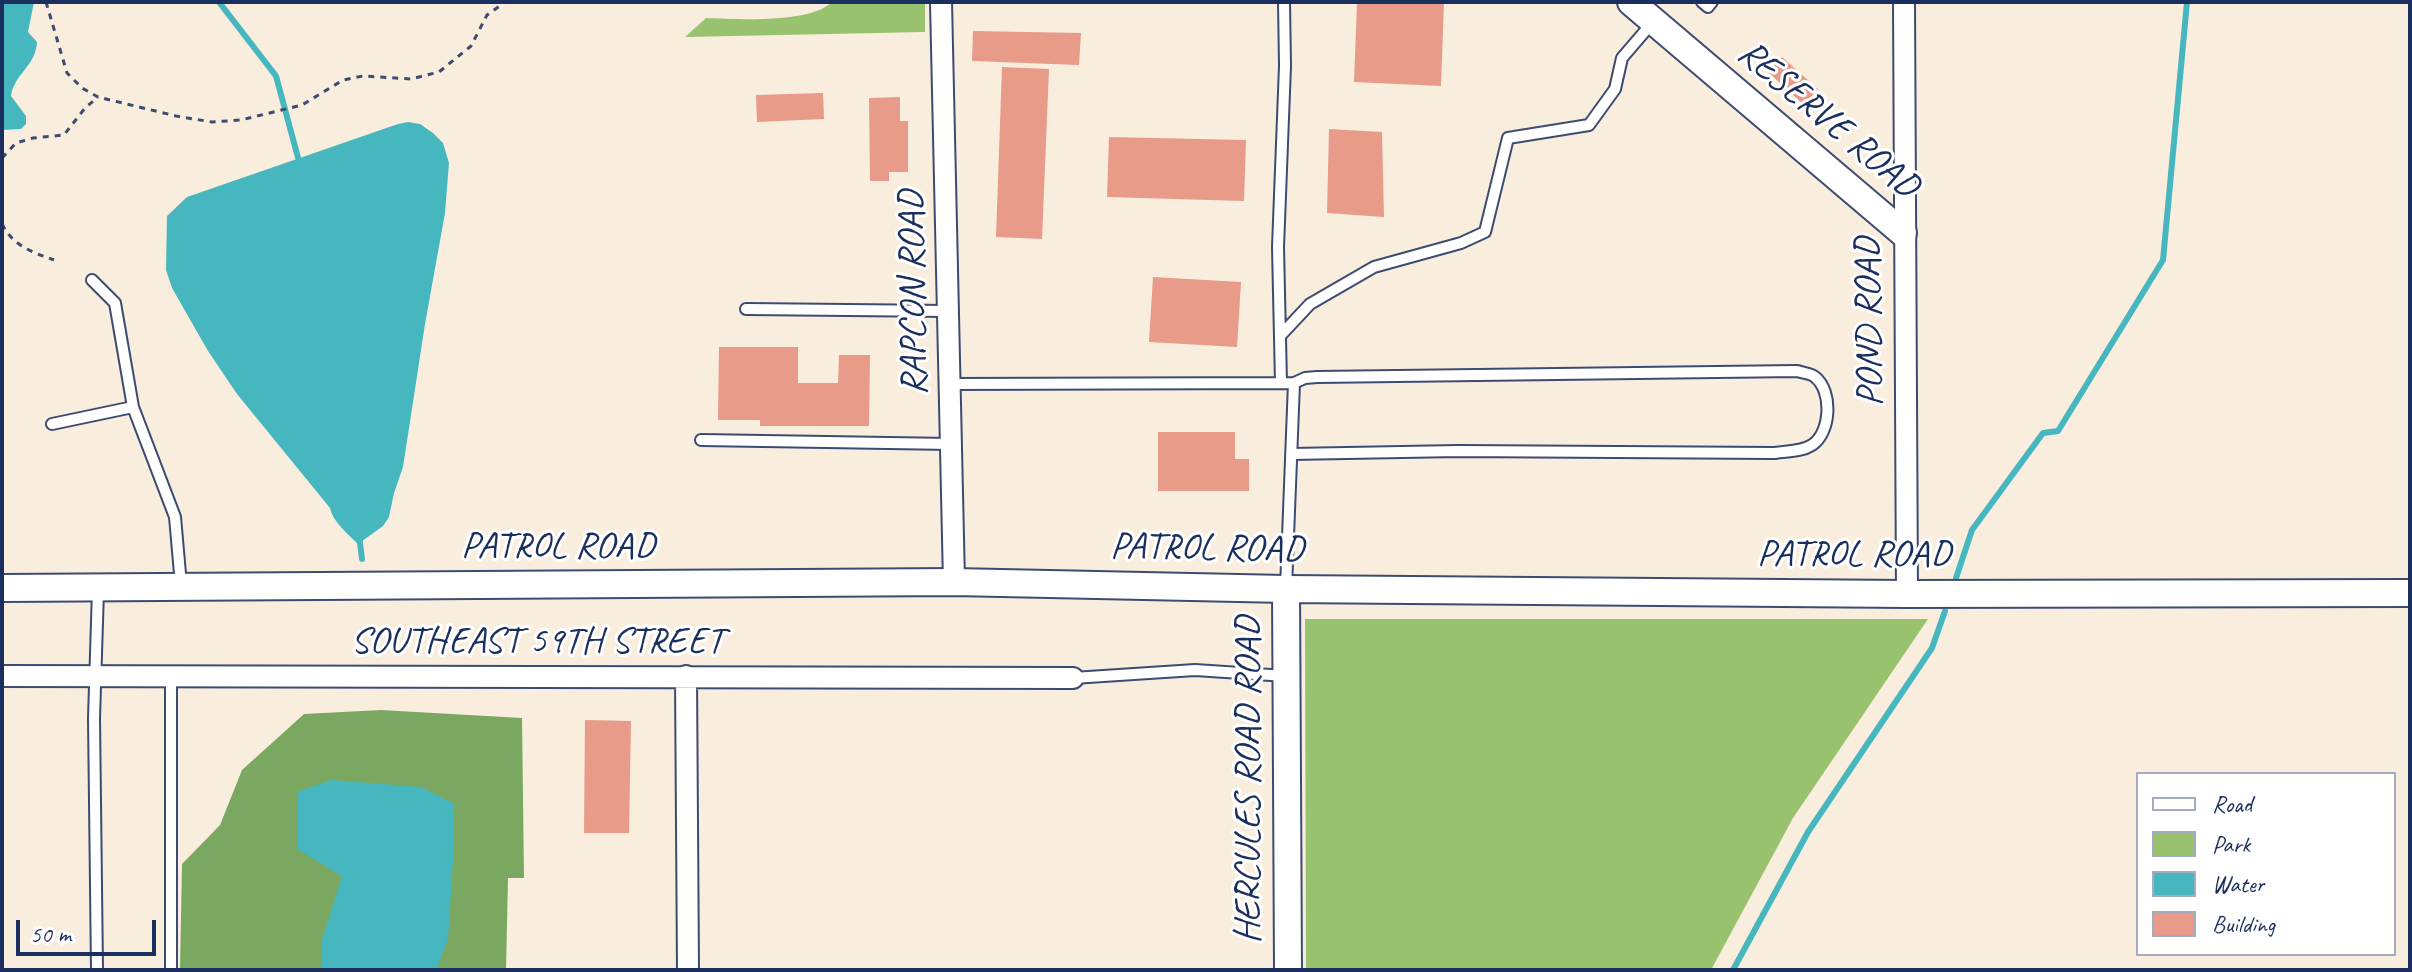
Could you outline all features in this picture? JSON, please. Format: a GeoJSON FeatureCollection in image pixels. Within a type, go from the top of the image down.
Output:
{"type":"FeatureCollection","features":[{"type":"Feature","properties":{"kind":"street","name":"RAPCON ROAD"},"geometry":{"type":"LineString","coordinates":[[941,2],[954,582]]}},
{"type":"Feature","properties":{"kind":"street","name":"RESERVE ROAD"},"geometry":{"type":"LineString","coordinates":[[1631,2],[1903,233]]}},
{"type":"Feature","properties":{"kind":"street","name":"POND ROAD"},"geometry":{"type":"LineString","coordinates":[[1904,2],[1907,594]]}},
{"type":"Feature","properties":{"kind":"street","name":"PATROL ROAD"},"geometry":{"type":"LineString","coordinates":[[2,588],[954,582],[1286,589],[1907,594],[2410,593]]}},
{"type":"Feature","properties":{"kind":"street","name":"HERCULES ROAD ROAD"},"geometry":{"type":"LineString","coordinates":[[1286,589],[1288,970]]}},
{"type":"Feature","properties":{"kind":"street","name":"SOUTHEAST 59TH STREET"},"geometry":{"type":"LineString","coordinates":[[2,676],[1073,678]]}},
{"type":"Feature","properties":{"kind":"street"},"geometry":{"type":"LineString","coordinates":[[686,676],[688,970]]}},
{"type":"Feature","properties":{"kind":"lane"},"geometry":{"type":"LineString","coordinates":[[1281,383],[1278,247],[1285,66],[1284,2]]}},
{"type":"Feature","properties":{"kind":"lane"},"geometry":{"type":"LineString","coordinates":[[1702,2],[1708,7],[1712,2]]}},
{"type":"Feature","properties":{"kind":"lane"},"geometry":{"type":"LineString","coordinates":[[1280,336],[1310,304],[1374,267],[1461,243],[1485,232],[1508,138],[1589,125],[1615,89],[1622,58],[1654,21]]}},
{"type":"Feature","properties":{"kind":"lane"},"geometry":{"type":"LineString","coordinates":[[92,280],[115,303],[133,407],[175,517],[182,587]]}},
{"type":"Feature","properties":{"kind":"lane"},"geometry":{"type":"LineString","coordinates":[[746,309],[948,311]]}},
{"type":"Feature","properties":{"kind":"lane"},"geometry":{"type":"LineString","coordinates":[[950,384],[1294,383],[1317,377],[1797,371],[1814,375],[1823,386],[1827,416],[1814,444],[1775,453],[1458,451],[1291,454]]}},
{"type":"Feature","properties":{"kind":"lane"},"geometry":{"type":"LineString","coordinates":[[1286,589],[1294,383]]}},
{"type":"Feature","properties":{"kind":"lane"},"geometry":{"type":"LineString","coordinates":[[52,424],[133,407]]}},
{"type":"Feature","properties":{"kind":"lane"},"geometry":{"type":"LineString","coordinates":[[701,440],[951,444]]}},
{"type":"Feature","properties":{"kind":"lane"},"geometry":{"type":"LineString","coordinates":[[97,970],[94,718],[98,588]]}},
{"type":"Feature","properties":{"kind":"lane"},"geometry":{"type":"LineString","coordinates":[[1073,678],[1195,670],[1286,676]]}},
{"type":"Feature","properties":{"kind":"lane"},"geometry":{"type":"LineString","coordinates":[[171,676],[171,970]]}},
{"type":"Feature","properties":{"kind":"path"},"geometry":{"type":"LineString","coordinates":[[46,2],[67,73],[82,88],[98,97],[212,122],[241,120],[302,105],[343,80],[363,76],[411,79],[439,72],[471,46],[487,15],[505,2]]}},
{"type":"Feature","properties":{"kind":"path"},"geometry":{"type":"LineString","coordinates":[[2,158],[16,143],[64,135],[98,97]]}},
{"type":"Feature","properties":{"kind":"path"},"geometry":{"type":"LineString","coordinates":[[2,224],[8,235],[24,249],[54,260]]}},
{"type":"Feature","properties":{"kind":"green space"},"geometry":{"type":"Polygon","coordinates":[[[832,2],[925,2],[925,32],[685,37],[706,18],[790,17],[821,9],[832,2]]]}},
{"type":"Feature","properties":{"kind":"green space"},"geometry":{"type":"Polygon","coordinates":[[[1305,619],[1928,619],[1793,818],[1711,970],[1306,970],[1305,619]]]}},
{"type":"Feature","properties":{"kind":"green space"},"geometry":{"type":"Polygon","coordinates":[[[381,710],[522,718],[524,878],[508,878],[506,970],[180,970],[182,864],[220,825],[242,770],[304,714],[381,710]]]}},
{"type":"Feature","properties":{"kind":"water"},"geometry":{"type":"Polygon","coordinates":[[[2,2],[34,2],[28,32],[37,42],[36,50],[11,96],[26,116],[26,124],[21,129],[2,130],[2,2]]]}},
{"type":"Feature","properties":{"kind":"water"},"geometry":{"type":"Polygon","coordinates":[[[408,122],[420,124],[443,143],[449,163],[445,213],[403,467],[389,517],[383,526],[358,544],[237,394],[208,351],[172,288],[166,270],[167,216],[187,197],[408,122]]]}},
{"type":"Feature","properties":{"kind":"water"},"geometry":{"type":"Polygon","coordinates":[[[331,780],[421,787],[453,803],[448,939],[436,970],[322,970],[322,940],[342,876],[297,849],[297,792],[331,780]]]}},
{"type":"Feature","properties":{"kind":"building"},"geometry":{"type":"Polygon","coordinates":[[[1357,2],[1444,2],[1441,86],[1354,82],[1357,2]]]}},
{"type":"Feature","properties":{"kind":"building"},"geometry":{"type":"Polygon","coordinates":[[[973,31],[1081,33],[1079,65],[972,61],[973,31]]]}},
{"type":"Feature","properties":{"kind":"building"},"geometry":{"type":"Polygon","coordinates":[[[1782,57],[1818,89],[1804,105],[1768,72],[1782,57]]]}},
{"type":"Feature","properties":{"kind":"building"},"geometry":{"type":"Polygon","coordinates":[[[1002,67],[1049,69],[1042,239],[996,237],[1002,67]]]}},
{"type":"Feature","properties":{"kind":"building"},"geometry":{"type":"Polygon","coordinates":[[[823,93],[824,119],[757,122],[756,95],[823,93]]]}},
{"type":"Feature","properties":{"kind":"building"},"geometry":{"type":"Polygon","coordinates":[[[900,97],[900,121],[908,121],[908,172],[889,172],[889,181],[870,181],[869,98],[900,97]]]}},
{"type":"Feature","properties":{"kind":"building"},"geometry":{"type":"Polygon","coordinates":[[[1329,129],[1382,132],[1384,217],[1327,213],[1329,129]]]}},
{"type":"Feature","properties":{"kind":"building"},"geometry":{"type":"Polygon","coordinates":[[[1109,137],[1246,140],[1244,201],[1107,197],[1109,137]]]}},
{"type":"Feature","properties":{"kind":"building"},"geometry":{"type":"Polygon","coordinates":[[[1153,277],[1241,282],[1237,347],[1149,342],[1153,277]]]}},
{"type":"Feature","properties":{"kind":"building"},"geometry":{"type":"Polygon","coordinates":[[[719,347],[798,347],[798,383],[838,383],[839,355],[870,355],[869,426],[760,426],[760,420],[718,420],[719,347]]]}},
{"type":"Feature","properties":{"kind":"building"},"geometry":{"type":"Polygon","coordinates":[[[1158,432],[1235,432],[1235,459],[1249,459],[1249,491],[1158,491],[1158,432]]]}},
{"type":"Feature","properties":{"kind":"building"},"geometry":{"type":"Polygon","coordinates":[[[585,720],[631,721],[629,833],[584,833],[585,720]]]}},
{"type":"Feature","properties":{"kind":"waterway"},"geometry":{"type":"LineString","coordinates":[[219,2],[276,76],[300,165]]}},
{"type":"Feature","properties":{"kind":"waterway"},"geometry":{"type":"LineString","coordinates":[[1956,578],[1972,530],[2043,433],[2058,431],[2163,260],[2187,2]]}},
{"type":"Feature","properties":{"kind":"waterway"},"geometry":{"type":"LineString","coordinates":[[359,535],[362,559]]}},
{"type":"Feature","properties":{"kind":"waterway"},"geometry":{"type":"LineString","coordinates":[[1733,970],[1808,832],[1932,648],[1945,611]]}}]}
